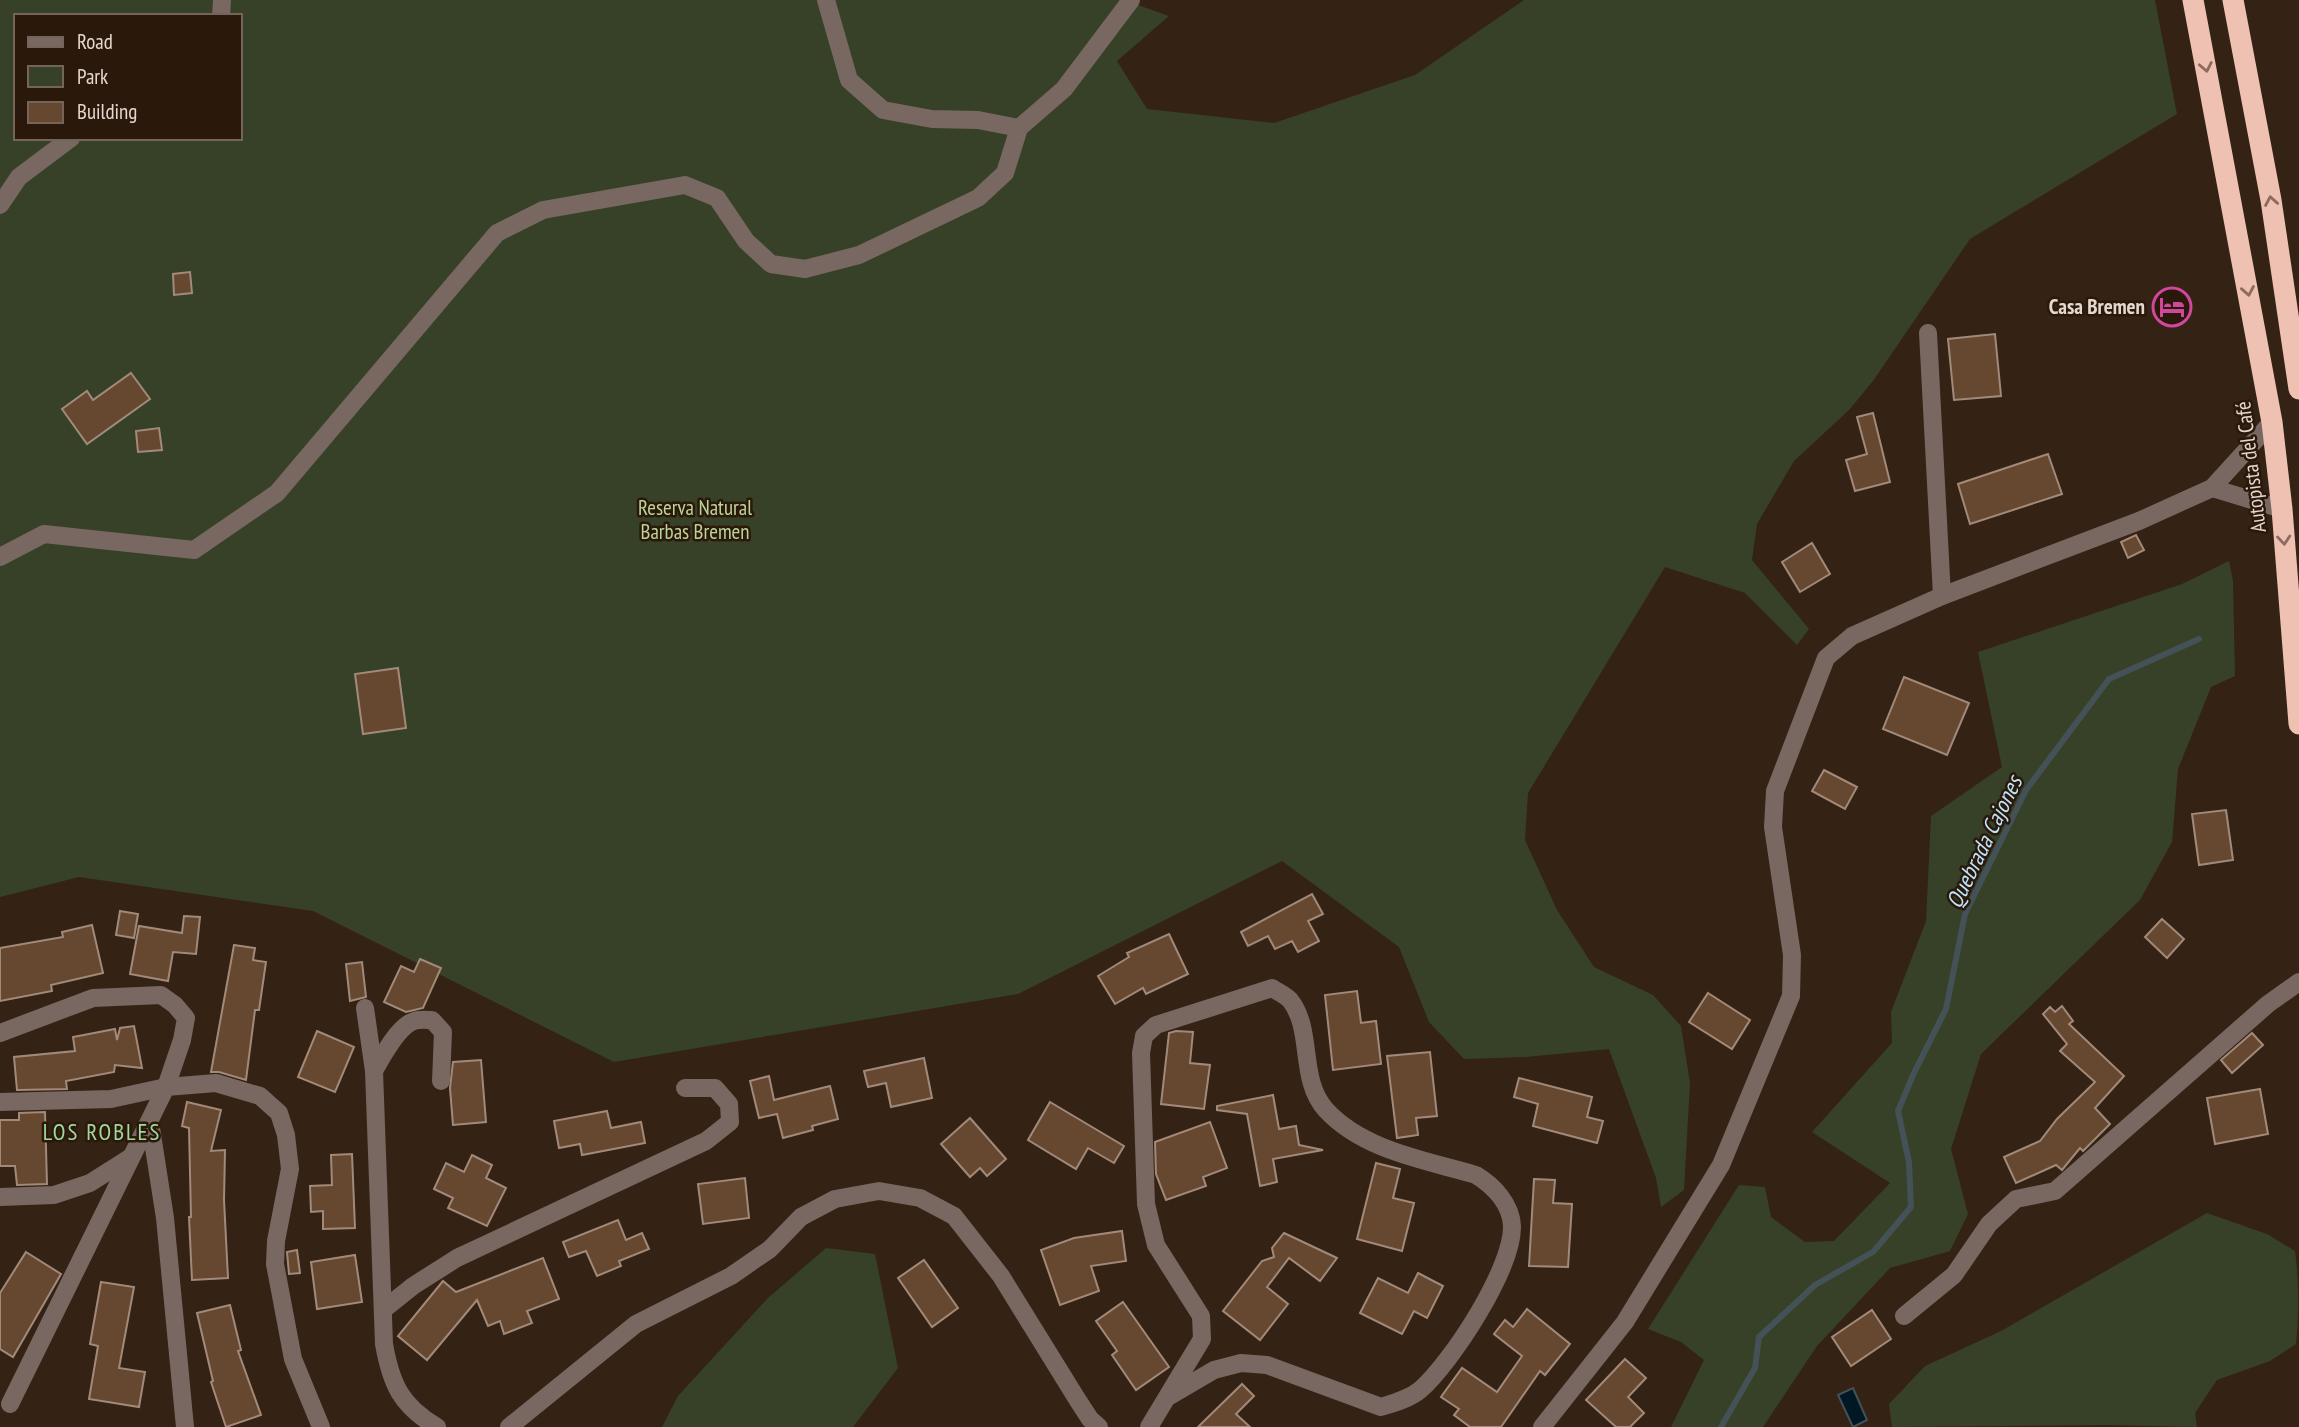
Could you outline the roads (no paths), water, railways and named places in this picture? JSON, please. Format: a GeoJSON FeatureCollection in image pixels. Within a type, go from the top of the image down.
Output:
{"type":"FeatureCollection","features":[{"type":"Feature","properties":{"kind":"highway","name":"Autopista del Café"},"geometry":{"type":"LineString","coordinates":[[2193,0],[2272,422],[2282,509],[2299,724]]}},
{"type":"Feature","properties":{"kind":"highway"},"geometry":{"type":"LineString","coordinates":[[2232,0],[2271,200],[2299,389]]}},
{"type":"Feature","properties":{"kind":"street"},"geometry":{"type":"LineString","coordinates":[[826,0],[849,80],[883,110],[932,119],[978,120],[1019,128]]}},
{"type":"Feature","properties":{"kind":"street"},"geometry":{"type":"LineString","coordinates":[[0,557],[44,534],[194,550],[277,493],[497,233],[543,209],[685,185],[717,198],[746,242],[771,264],[805,269],[859,255],[978,198],[1005,173],[1019,128],[1064,89],[1131,0]]}},
{"type":"Feature","properties":{"kind":"street"},"geometry":{"type":"LineString","coordinates":[[0,205],[19,177],[68,140]]}},
{"type":"Feature","properties":{"kind":"street"},"geometry":{"type":"LineString","coordinates":[[1928,333],[1942,596]]}},
{"type":"Feature","properties":{"kind":"street"},"geometry":{"type":"LineString","coordinates":[[1542,1427],[1626,1322],[1720,1165],[1791,996],[1791,955],[1773,827],[1774,791],[1826,658],[1852,636],[1942,596],[2140,520],[2212,488],[2272,422]]}},
{"type":"Feature","properties":{"kind":"street"},"geometry":{"type":"LineString","coordinates":[[2212,488],[2282,509]]}},
{"type":"Feature","properties":{"kind":"street"},"geometry":{"type":"LineString","coordinates":[[1904,1317],[1954,1275],[1989,1224],[2016,1199],[2055,1191],[2268,1004],[2299,982]]}},
{"type":"Feature","properties":{"kind":"street"},"geometry":{"type":"LineString","coordinates":[[1149,1427],[1202,1339],[1201,1316],[1156,1245],[1146,1204],[1141,1053],[1144,1036],[1156,1026],[1272,988],[1289,998],[1300,1017],[1313,1089],[1326,1110],[1364,1140],[1476,1175],[1492,1185],[1505,1203],[1512,1226],[1505,1262],[1460,1343],[1420,1390],[1400,1402],[1381,1407],[1267,1365],[1241,1363],[1214,1370],[1168,1397]]}},
{"type":"Feature","properties":{"kind":"street"},"geometry":{"type":"LineString","coordinates":[[0,1033],[93,998],[161,995],[175,1005],[186,1018],[182,1040],[166,1087],[10,1404]]}},
{"type":"Feature","properties":{"kind":"street"},"geometry":{"type":"LineString","coordinates":[[365,1008],[374,1071],[384,1344],[389,1372],[402,1396],[418,1416],[437,1427]]}},
{"type":"Feature","properties":{"kind":"street"},"geometry":{"type":"LineString","coordinates":[[374,1071],[399,1032],[413,1021],[432,1020],[443,1032],[441,1081]]}},
{"type":"Feature","properties":{"kind":"street"},"geometry":{"type":"LineString","coordinates":[[0,1102],[111,1099],[166,1087],[216,1083],[260,1096],[279,1113],[286,1135],[290,1169],[276,1241],[275,1264],[293,1359],[321,1427]]}},
{"type":"Feature","properties":{"kind":"street"},"geometry":{"type":"LineString","coordinates":[[383,1310],[413,1286],[457,1258],[706,1141],[730,1122],[729,1104],[715,1088],[685,1088]]}},
{"type":"Feature","properties":{"kind":"street"},"geometry":{"type":"LineString","coordinates":[[150,1122],[165,1218],[185,1427]]}},
{"type":"Feature","properties":{"kind":"street"},"geometry":{"type":"LineString","coordinates":[[0,1197],[54,1195],[90,1183],[131,1157]]}},
{"type":"Feature","properties":{"kind":"street"},"geometry":{"type":"LineString","coordinates":[[509,1427],[636,1324],[731,1276],[770,1249],[801,1217],[835,1199],[879,1191],[920,1198],[954,1216],[1001,1276],[1077,1399],[1090,1419],[1099,1427]]}},
{"type":"Feature","properties":{"kind":"water"},"geometry":{"type":"Polygon","coordinates":[[[1853,1388],[1867,1420],[1853,1427],[1838,1395],[1853,1388]]]}},
{"type":"Feature","properties":{"kind":"waterway","name":"Quebrada Cajones"},"geometry":{"type":"LineString","coordinates":[[1721,1427],[1755,1368],[1759,1337],[1815,1285],[1873,1252],[1911,1207],[1909,1162],[1898,1111],[1946,1009],[1965,914],[2026,790],[2109,679],[2199,639]]}},
{"type":"Feature","properties":{"kind":"place","name":"Casa Bremen"},"geometry":{"type":"Point","coordinates":[2172,307]}},
{"type":"Feature","properties":{"kind":"district","name":"LOS ROBLES"},"geometry":{"type":"Point","coordinates":[102,1132]}},
{"type":"Feature","properties":{"kind":"park label","name":"Reserva Natural Barbas Bremen"},"geometry":{"type":"Point","coordinates":[695,520]}}]}
